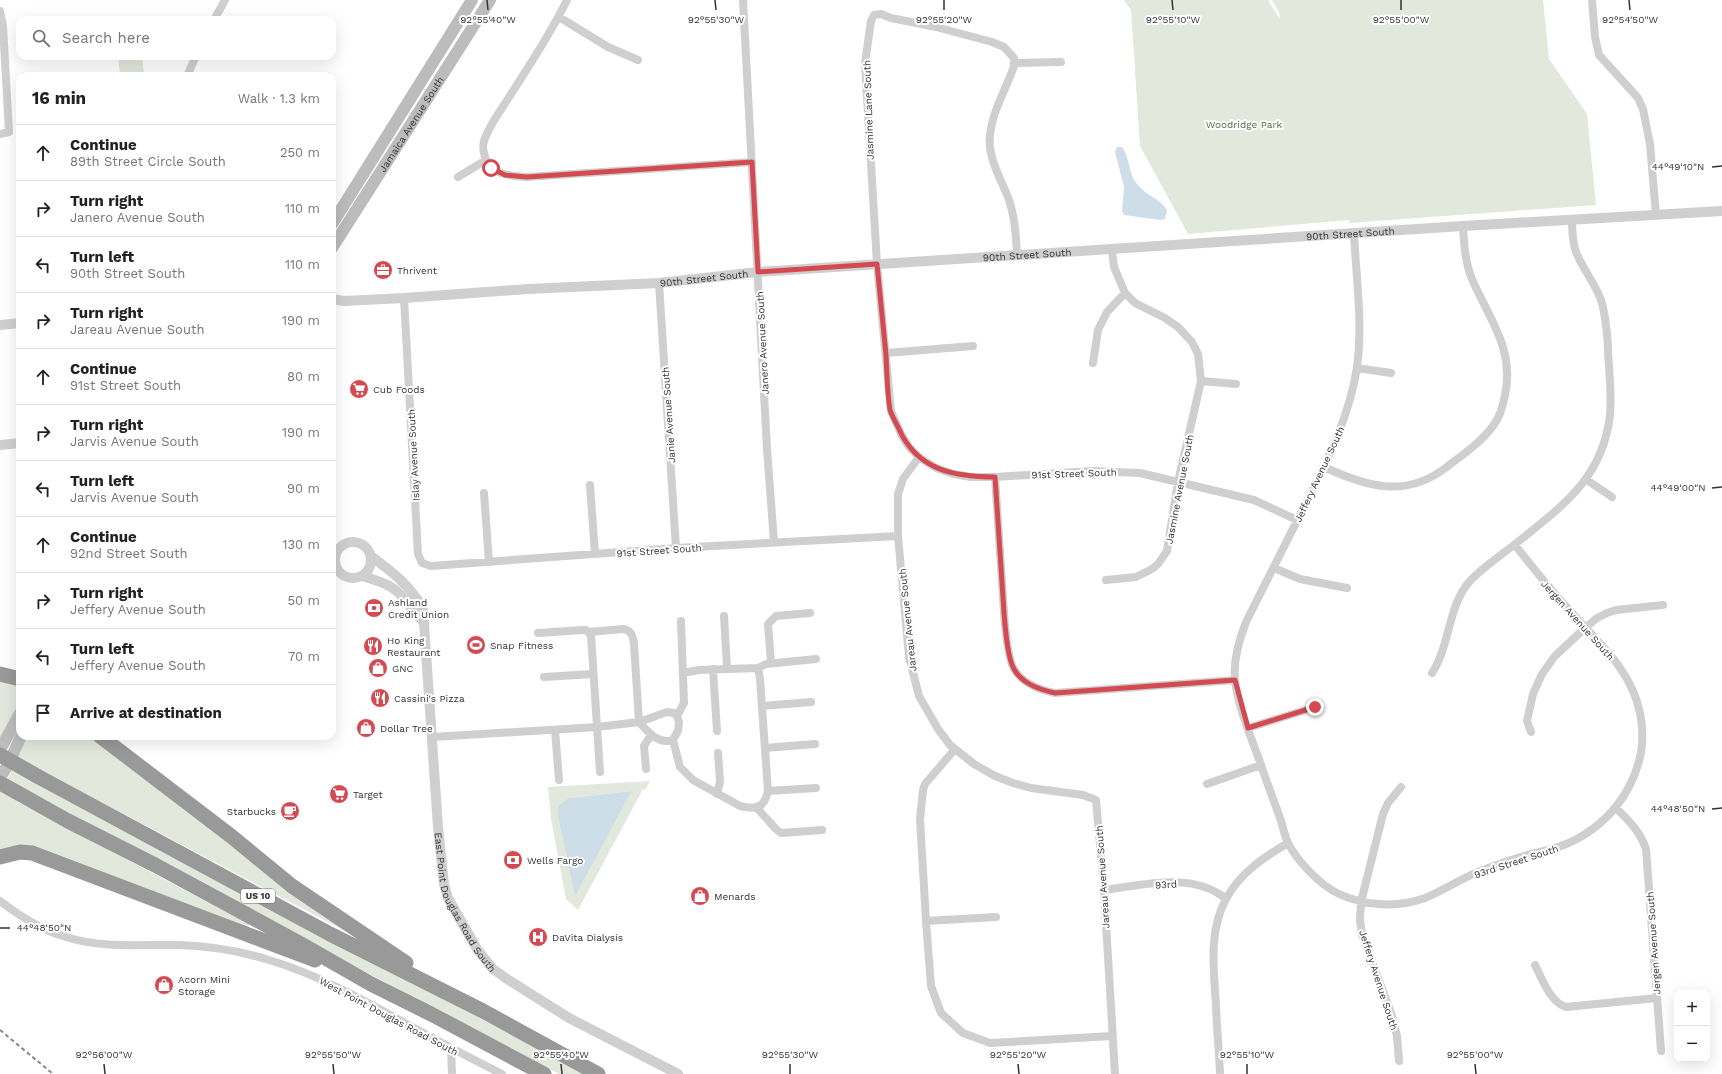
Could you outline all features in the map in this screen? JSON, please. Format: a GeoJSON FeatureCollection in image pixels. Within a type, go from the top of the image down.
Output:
{"type":"FeatureCollection","features":[{"type":"Feature","properties":{"kind":"highway"},"geometry":{"type":"LineString","coordinates":[[0,668],[16,670]]}},
{"type":"Feature","properties":{"kind":"highway"},"geometry":{"type":"LineString","coordinates":[[0,674],[16,678]]}},
{"type":"Feature","properties":{"kind":"highway"},"geometry":{"type":"LineString","coordinates":[[105,740],[230,836],[292,886],[378,945],[483,1011]]}},
{"type":"Feature","properties":{"kind":"highway","name":"US 10"},"geometry":{"type":"LineString","coordinates":[[0,755],[330,934],[483,1011],[598,1074]]}},
{"type":"Feature","properties":{"kind":"highway","name":"US 10"},"geometry":{"type":"LineString","coordinates":[[0,783],[155,865],[371,984],[544,1074]]}},
{"type":"Feature","properties":{"kind":"highway"},"geometry":{"type":"LineString","coordinates":[[0,857],[20,852],[32,853],[329,966],[342,968]]}},
{"type":"Feature","properties":{"kind":"main road","name":"Jamaica Avenue South"},"geometry":{"type":"LineString","coordinates":[[336,218],[472,0]]}},
{"type":"Feature","properties":{"kind":"main road","name":"Jamaica Avenue South"},"geometry":{"type":"LineString","coordinates":[[336,242],[490,0]]}},
{"type":"Feature","properties":{"kind":"main road"},"geometry":{"type":"LineString","coordinates":[[0,750],[16,720]]}},
{"type":"Feature","properties":{"kind":"main road"},"geometry":{"type":"LineString","coordinates":[[0,778],[9,763],[19,740]]}},
{"type":"Feature","properties":{"kind":"street"},"geometry":{"type":"LineString","coordinates":[[216,16],[225,0]]}},
{"type":"Feature","properties":{"kind":"street"},"geometry":{"type":"LineString","coordinates":[[567,0],[559,17],[483,142],[483,152],[491,168],[505,175],[527,177],[752,162]]}},
{"type":"Feature","properties":{"kind":"street","name":"Janero Avenue South"},"geometry":{"type":"LineString","coordinates":[[743,0],[767,449],[774,542]]}},
{"type":"Feature","properties":{"kind":"street"},"geometry":{"type":"LineString","coordinates":[[1592,0],[1595,37],[1599,55],[1634,93],[1643,109],[1650,144],[1656,215]]}},
{"type":"Feature","properties":{"kind":"street"},"geometry":{"type":"LineString","coordinates":[[0,11],[3,26],[9,132],[0,134]]}},
{"type":"Feature","properties":{"kind":"street","name":"Jasmine Lane South"},"geometry":{"type":"LineString","coordinates":[[877,264],[865,64],[871,21],[874,15],[881,14],[891,18],[936,27],[992,42],[1008,51],[1014,58],[1014,63]]}},
{"type":"Feature","properties":{"kind":"street"},"geometry":{"type":"LineString","coordinates":[[559,17],[608,47],[638,60]]}},
{"type":"Feature","properties":{"kind":"street"},"geometry":{"type":"LineString","coordinates":[[189,72],[194,60]]}},
{"type":"Feature","properties":{"kind":"street"},"geometry":{"type":"LineString","coordinates":[[1017,255],[1016,229],[1012,209],[997,170],[990,143],[993,119],[1014,63],[1061,62]]}},
{"type":"Feature","properties":{"kind":"street"},"geometry":{"type":"LineString","coordinates":[[458,177],[486,160]]}},
{"type":"Feature","properties":{"kind":"street","name":"90th Street South"},"geometry":{"type":"LineString","coordinates":[[336,300],[344,301],[404,298],[528,289],[659,283],[758,272],[1572,219],[1722,211]]}},
{"type":"Feature","properties":{"kind":"street"},"geometry":{"type":"LineString","coordinates":[[1432,673],[1440,662],[1459,598],[1469,582],[1556,512],[1575,494],[1587,480],[1597,461],[1602,446],[1610,416],[1608,348],[1601,301],[1576,252],[1572,236],[1572,219]]}},
{"type":"Feature","properties":{"kind":"street"},"geometry":{"type":"LineString","coordinates":[[1324,467],[1365,484],[1400,487],[1417,484],[1434,477],[1444,470],[1476,444],[1493,425],[1504,403],[1508,383],[1507,359],[1503,343],[1472,278],[1465,250],[1463,226]]}},
{"type":"Feature","properties":{"kind":"street","name":"Jeffery Avenue South"},"geometry":{"type":"LineString","coordinates":[[1354,233],[1359,327],[1357,368],[1348,405],[1340,432],[1324,467],[1246,622],[1239,641],[1235,659],[1235,680],[1248,728],[1288,843],[1308,870],[1323,884],[1339,894],[1361,902],[1360,920],[1362,936],[1392,1013],[1397,1036],[1399,1061]]}},
{"type":"Feature","properties":{"kind":"street","name":"Jasmine Avenue South"},"geometry":{"type":"LineString","coordinates":[[1106,580],[1136,577],[1152,569],[1167,551],[1178,482],[1201,381],[1198,354],[1187,334],[1165,318],[1135,303],[1125,293],[1114,267],[1112,250]]}},
{"type":"Feature","properties":{"kind":"street"},"geometry":{"type":"LineString","coordinates":[[877,264],[890,411],[902,436],[909,447],[919,457]]}},
{"type":"Feature","properties":{"kind":"street","name":"Janie Avenue South"},"geometry":{"type":"LineString","coordinates":[[659,283],[676,548]]}},
{"type":"Feature","properties":{"kind":"street"},"geometry":{"type":"LineString","coordinates":[[1093,363],[1098,330],[1107,312],[1125,293]]}},
{"type":"Feature","properties":{"kind":"street","name":"Islay Avenue South"},"geometry":{"type":"LineString","coordinates":[[404,298],[418,554],[422,563]]}},
{"type":"Feature","properties":{"kind":"street"},"geometry":{"type":"LineString","coordinates":[[0,325],[16,323]]}},
{"type":"Feature","properties":{"kind":"street"},"geometry":{"type":"LineString","coordinates":[[886,353],[973,346]]}},
{"type":"Feature","properties":{"kind":"street"},"geometry":{"type":"LineString","coordinates":[[1357,368],[1390,373]]}},
{"type":"Feature","properties":{"kind":"street"},"geometry":{"type":"LineString","coordinates":[[1201,381],[1236,384]]}},
{"type":"Feature","properties":{"kind":"street"},"geometry":{"type":"LineString","coordinates":[[0,445],[16,443]]}},
{"type":"Feature","properties":{"kind":"street","name":"91st Street South"},"geometry":{"type":"LineString","coordinates":[[919,457],[936,468],[953,474],[971,477],[1093,471],[1140,473],[1254,500],[1297,520]]}},
{"type":"Feature","properties":{"kind":"street","name":"Jareau Avenue South"},"geometry":{"type":"LineString","coordinates":[[919,457],[903,479],[898,494],[898,536],[909,657],[919,696],[938,729],[955,748],[974,764],[995,776],[1014,783],[1031,788],[1083,795],[1096,800],[1104,890],[1115,1074]]}},
{"type":"Feature","properties":{"kind":"street"},"geometry":{"type":"LineString","coordinates":[[995,477],[1005,628],[1011,664],[1014,671],[1028,683],[1041,690],[1055,693],[1235,680]]}},
{"type":"Feature","properties":{"kind":"street"},"geometry":{"type":"LineString","coordinates":[[1587,480],[1612,497]]}},
{"type":"Feature","properties":{"kind":"street"},"geometry":{"type":"LineString","coordinates":[[590,485],[595,554]]}},
{"type":"Feature","properties":{"kind":"street"},"geometry":{"type":"LineString","coordinates":[[484,493],[489,562]]}},
{"type":"Feature","properties":{"kind":"street","name":"91st Street South"},"geometry":{"type":"LineString","coordinates":[[422,563],[431,566],[676,548],[898,536]]}},
{"type":"Feature","properties":{"kind":"street"},"geometry":{"type":"LineString","coordinates":[[336,555],[337,545],[360,543],[369,550],[371,556],[370,567],[362,576],[357,578],[344,577],[336,567]]}},
{"type":"Feature","properties":{"kind":"street","name":"Jergen Avenue South"},"geometry":{"type":"LineString","coordinates":[[1514,545],[1549,588],[1585,628],[1605,647],[1621,669],[1635,696],[1641,715],[1642,739],[1634,777],[1616,808],[1637,829],[1646,849],[1661,1051]]}},
{"type":"Feature","properties":{"kind":"street","name":"East Point Douglas Road South"},"geometry":{"type":"LineString","coordinates":[[371,556],[395,575],[416,596],[423,609],[438,827],[444,884],[448,898],[477,949],[493,969],[507,980],[569,1018],[678,1074]]}},
{"type":"Feature","properties":{"kind":"street"},"geometry":{"type":"LineString","coordinates":[[1274,568],[1300,579],[1347,588]]}},
{"type":"Feature","properties":{"kind":"street"},"geometry":{"type":"LineString","coordinates":[[362,576],[380,581],[393,587],[405,599],[415,614],[423,621]]}},
{"type":"Feature","properties":{"kind":"street"},"geometry":{"type":"LineString","coordinates":[[1531,732],[1527,721],[1528,709],[1542,674],[1555,656],[1597,618],[1616,610],[1663,605]]}},
{"type":"Feature","properties":{"kind":"street"},"geometry":{"type":"LineString","coordinates":[[770,663],[768,624],[776,616],[810,613]]}},
{"type":"Feature","properties":{"kind":"street"},"geometry":{"type":"LineString","coordinates":[[724,616],[727,668]]}},
{"type":"Feature","properties":{"kind":"street"},"geometry":{"type":"LineString","coordinates":[[681,621],[684,703],[677,716],[679,722],[678,731],[674,740],[680,767],[693,780],[740,806],[749,808],[761,806],[765,802],[768,791],[758,668]]}},
{"type":"Feature","properties":{"kind":"street"},"geometry":{"type":"LineString","coordinates":[[538,633],[582,630],[589,632],[623,629],[627,629],[631,632],[634,644],[639,722],[651,735],[665,741],[674,740]]}},
{"type":"Feature","properties":{"kind":"street"},"geometry":{"type":"LineString","coordinates":[[589,632],[591,635],[592,674],[600,772]]}},
{"type":"Feature","properties":{"kind":"street"},"geometry":{"type":"LineString","coordinates":[[683,673],[727,668],[758,668],[770,663],[816,659]]}},
{"type":"Feature","properties":{"kind":"street"},"geometry":{"type":"LineString","coordinates":[[713,669],[717,731]]}},
{"type":"Feature","properties":{"kind":"street"},"geometry":{"type":"LineString","coordinates":[[544,677],[592,674]]}},
{"type":"Feature","properties":{"kind":"street"},"geometry":{"type":"LineString","coordinates":[[762,706],[811,702]]}},
{"type":"Feature","properties":{"kind":"street"},"geometry":{"type":"LineString","coordinates":[[1248,728],[1315,707]]}},
{"type":"Feature","properties":{"kind":"street"},"geometry":{"type":"LineString","coordinates":[[432,737],[510,731],[597,727],[639,722],[666,712],[677,716]]}},
{"type":"Feature","properties":{"kind":"street"},"geometry":{"type":"LineString","coordinates":[[555,730],[559,780]]}},
{"type":"Feature","properties":{"kind":"street"},"geometry":{"type":"LineString","coordinates":[[646,769],[644,746],[651,735]]}},
{"type":"Feature","properties":{"kind":"street"},"geometry":{"type":"LineString","coordinates":[[765,748],[815,744]]}},
{"type":"Feature","properties":{"kind":"street"},"geometry":{"type":"LineString","coordinates":[[955,748],[925,784],[920,819],[931,986],[941,1013],[963,1033],[990,1043],[1112,1036]]}},
{"type":"Feature","properties":{"kind":"street"},"geometry":{"type":"LineString","coordinates":[[717,794],[720,782],[718,753]]}},
{"type":"Feature","properties":{"kind":"street"},"geometry":{"type":"LineString","coordinates":[[1207,784],[1261,765]]}},
{"type":"Feature","properties":{"kind":"street"},"geometry":{"type":"LineString","coordinates":[[1361,902],[1383,814],[1388,803],[1401,787]]}},
{"type":"Feature","properties":{"kind":"street"},"geometry":{"type":"LineString","coordinates":[[768,791],[816,788]]}},
{"type":"Feature","properties":{"kind":"street"},"geometry":{"type":"LineString","coordinates":[[756,807],[781,833],[822,830]]}},
{"type":"Feature","properties":{"kind":"street","name":"93rd Street South"},"geometry":{"type":"LineString","coordinates":[[1361,902],[1374,904],[1398,904],[1424,898],[1482,870],[1525,856],[1557,848],[1575,840],[1592,830],[1616,808]]}},
{"type":"Feature","properties":{"kind":"street"},"geometry":{"type":"LineString","coordinates":[[1220,1073],[1214,968],[1214,938],[1226,898],[1240,879],[1254,865],[1288,843]]}},
{"type":"Feature","properties":{"kind":"street","name":"93rd"},"geometry":{"type":"LineString","coordinates":[[1104,890],[1178,882],[1208,888],[1226,898]]}},
{"type":"Feature","properties":{"kind":"street","name":"West Point Douglas Road South"},"geometry":{"type":"LineString","coordinates":[[0,901],[35,925],[64,937],[80,941],[113,946],[181,945],[217,948],[270,960],[320,979],[361,999],[502,1074]]}},
{"type":"Feature","properties":{"kind":"street"},"geometry":{"type":"LineString","coordinates":[[926,922],[996,917]]}},
{"type":"Feature","properties":{"kind":"street"},"geometry":{"type":"LineString","coordinates":[[1535,965],[1554,1000],[1559,1005],[1566,1007],[1657,998]]}},
{"type":"Feature","properties":{"kind":"street"},"geometry":{"type":"LineString","coordinates":[[451,1048],[452,1074]]}},
{"type":"Feature","properties":{"kind":"green space","name":"Woodridge Park"},"geometry":{"type":"Polygon","coordinates":[[[1124,0],[1269,0],[1280,19],[1279,12],[1272,0],[1543,0],[1549,59],[1587,114],[1596,205],[1349,223],[1349,220],[1188,234],[1140,146],[1131,10],[1124,0]]]}},
{"type":"Feature","properties":{"kind":"green space"},"geometry":{"type":"Polygon","coordinates":[[[118,60],[142,60],[144,72],[120,72],[118,60]]]}},
{"type":"Feature","properties":{"kind":"green space"},"geometry":{"type":"Polygon","coordinates":[[[0,677],[16,681],[16,709],[0,739],[0,677]]]}},
{"type":"Feature","properties":{"kind":"green space"},"geometry":{"type":"Polygon","coordinates":[[[26,740],[98,740],[358,938],[35,767],[262,903],[586,1074],[559,1074],[22,791],[16,801],[249,924],[248,930],[162,898],[0,852],[0,791],[10,775],[26,740]]]}},
{"type":"Feature","properties":{"kind":"green space"},"geometry":{"type":"Polygon","coordinates":[[[650,781],[646,789],[641,790],[642,791],[578,910],[566,899],[551,819],[548,787],[650,781]],[[632,791],[569,798],[575,895],[632,791]]]}},
{"type":"Feature","properties":{"kind":"shaded area"},"geometry":{"type":"Polygon","coordinates":[[[1117,147],[1122,147],[1125,151],[1134,180],[1140,188],[1161,203],[1167,210],[1165,219],[1160,220],[1124,215],[1122,211],[1124,187],[1115,151],[1117,147]]]}},
{"type":"Feature","properties":{"kind":"shaded area"},"geometry":{"type":"Polygon","coordinates":[[[632,791],[575,896],[558,815],[558,806],[569,798],[632,791]]]}},
{"type":"Feature","properties":{"kind":"railway"},"geometry":{"type":"LineString","coordinates":[[0,1030],[53,1074]]}},
{"type":"Feature","properties":{"kind":"place","name":"Thrivent"},"geometry":{"type":"Point","coordinates":[383,270]}},
{"type":"Feature","properties":{"kind":"place","name":"Cub Foods"},"geometry":{"type":"Point","coordinates":[359,389]}},
{"type":"Feature","properties":{"kind":"place","name":"Ashland Credit Union"},"geometry":{"type":"Point","coordinates":[374,608]}},
{"type":"Feature","properties":{"kind":"place","name":"Snap Fitness"},"geometry":{"type":"Point","coordinates":[476,645]}},
{"type":"Feature","properties":{"kind":"place","name":"Ho King Restaurant"},"geometry":{"type":"Point","coordinates":[373,646]}},
{"type":"Feature","properties":{"kind":"place","name":"GNC"},"geometry":{"type":"Point","coordinates":[378,668]}},
{"type":"Feature","properties":{"kind":"place","name":"Cassini's Pizza"},"geometry":{"type":"Point","coordinates":[380,698]}},
{"type":"Feature","properties":{"kind":"place","name":"Dollar Tree"},"geometry":{"type":"Point","coordinates":[366,728]}},
{"type":"Feature","properties":{"kind":"place","name":"Target"},"geometry":{"type":"Point","coordinates":[339,794]}},
{"type":"Feature","properties":{"kind":"place","name":"Starbucks"},"geometry":{"type":"Point","coordinates":[290,811]}},
{"type":"Feature","properties":{"kind":"place","name":"Wells Fargo"},"geometry":{"type":"Point","coordinates":[513,860]}},
{"type":"Feature","properties":{"kind":"place","name":"Menards"},"geometry":{"type":"Point","coordinates":[700,896]}},
{"type":"Feature","properties":{"kind":"place","name":"DaVita Dialysis"},"geometry":{"type":"Point","coordinates":[538,937]}},
{"type":"Feature","properties":{"kind":"place","name":"Acorn Mini Storage"},"geometry":{"type":"Point","coordinates":[164,985]}},
{"type":"Feature","properties":{"kind":"route"},"geometry":{"type":"LineString","coordinates":[[491,168],[505,175],[527,177],[752,162],[758,272],[877,264],[890,411],[902,436],[909,447],[919,457],[936,468],[953,474],[971,477],[995,477],[1005,628],[1011,664],[1014,671],[1028,683],[1041,690],[1055,693],[1235,680],[1248,728],[1315,707]]}}]}
